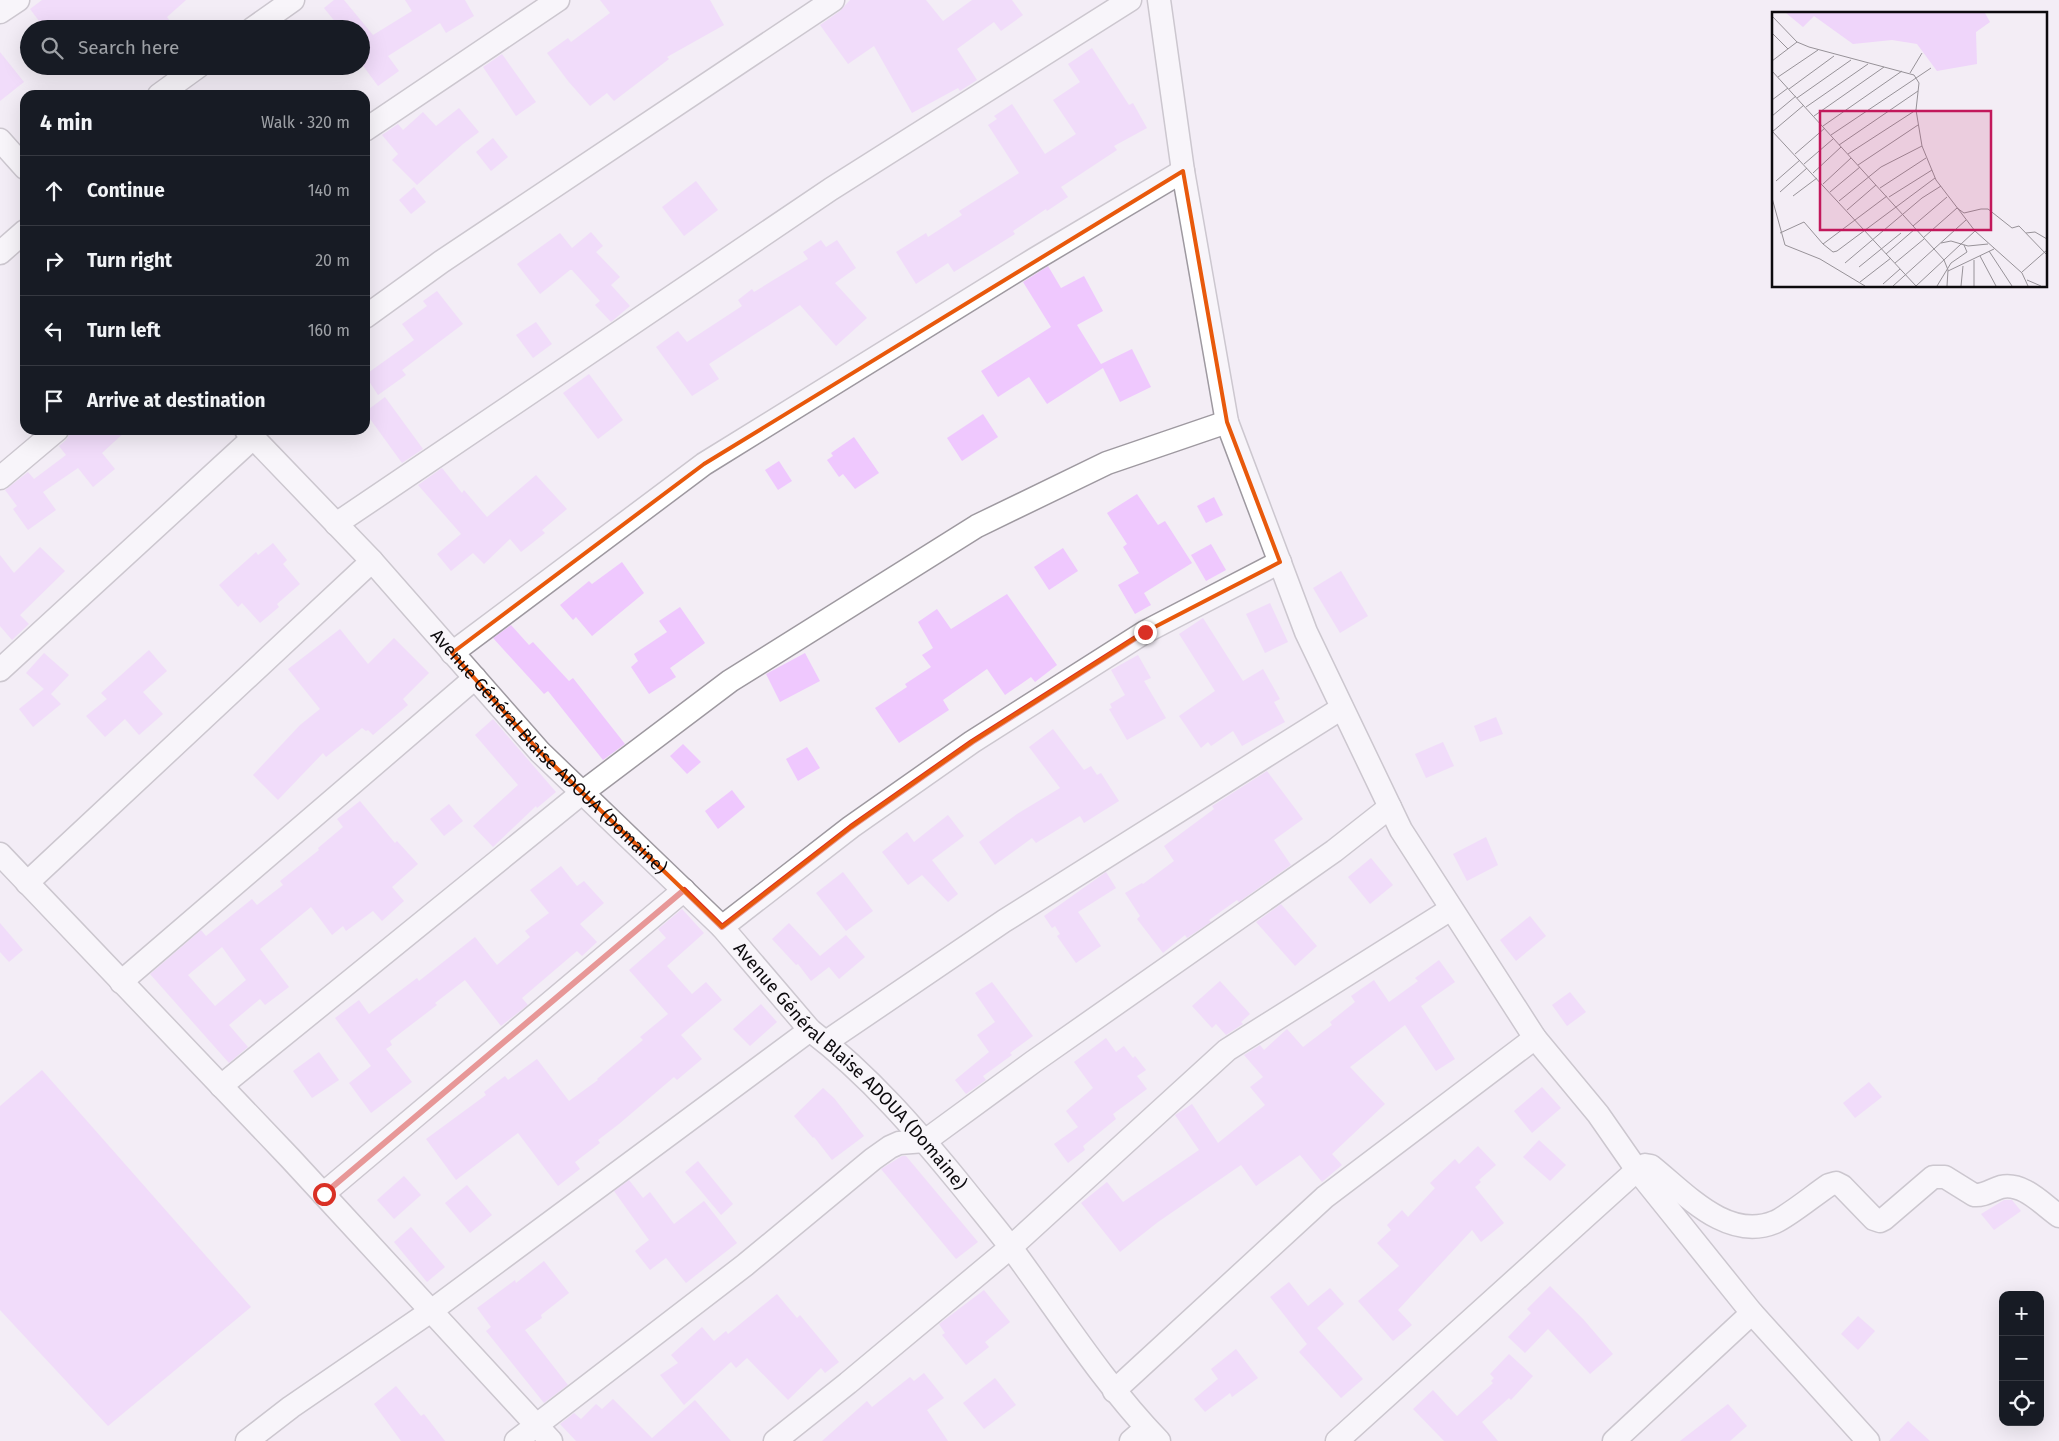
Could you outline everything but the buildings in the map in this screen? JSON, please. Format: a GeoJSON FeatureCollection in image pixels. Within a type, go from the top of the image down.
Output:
{"type":"FeatureCollection","features":[{"type":"Feature","properties":{"kind":"street"},"geometry":{"type":"LineString","coordinates":[[0,12],[18,0]]}},
{"type":"Feature","properties":{"kind":"street"},"geometry":{"type":"LineString","coordinates":[[265,20],[293,0]]}},
{"type":"Feature","properties":{"kind":"street"},"geometry":{"type":"LineString","coordinates":[[370,127],[558,0]]}},
{"type":"Feature","properties":{"kind":"street"},"geometry":{"type":"LineString","coordinates":[[370,313],[441,262],[833,0]]}},
{"type":"Feature","properties":{"kind":"street"},"geometry":{"type":"LineString","coordinates":[[336,524],[831,189],[1130,0]]}},
{"type":"Feature","properties":{"kind":"street"},"geometry":{"type":"LineString","coordinates":[[1159,0],[1183,171],[1227,422],[1306,632],[1401,830],[1535,1038],[1598,1114],[1637,1170],[1752,1313],[1868,1441]]}},
{"type":"Feature","properties":{"kind":"street"},"geometry":{"type":"LineString","coordinates":[[166,90],[187,75]]}},
{"type":"Feature","properties":{"kind":"street"},"geometry":{"type":"LineString","coordinates":[[0,140],[20,162]]}},
{"type":"Feature","properties":{"kind":"street"},"geometry":{"type":"LineString","coordinates":[[452,653],[704,464],[1035,259],[1183,171]]}},
{"type":"Feature","properties":{"kind":"street"},"geometry":{"type":"LineString","coordinates":[[0,253],[20,235]]}},
{"type":"Feature","properties":{"kind":"street"},"geometry":{"type":"LineString","coordinates":[[221,1086],[583,792],[730,681],[978,526],[1107,463],[1227,422]]}},
{"type":"Feature","properties":{"kind":"street"},"geometry":{"type":"LineString","coordinates":[[0,478],[51,435]]}},
{"type":"Feature","properties":{"kind":"street"},"geometry":{"type":"LineString","coordinates":[[0,670],[248,435]]}},
{"type":"Feature","properties":{"kind":"street","name":"Avenue Général Blaise ADOUA (Domaine)"},"geometry":{"type":"LineString","coordinates":[[252,435],[372,561],[540,752],[722,927],[818,1036],[891,1104],[925,1141],[1011,1247],[1114,1390],[1145,1437]]}},
{"type":"Feature","properties":{"kind":"street"},"geometry":{"type":"LineString","coordinates":[[27,883],[372,561]]}},
{"type":"Feature","properties":{"kind":"street"},"geometry":{"type":"LineString","coordinates":[[722,927],[851,827],[972,742],[1145,632],[1280,562]]}},
{"type":"Feature","properties":{"kind":"street"},"geometry":{"type":"LineString","coordinates":[[121,982],[475,678]]}},
{"type":"Feature","properties":{"kind":"street"},"geometry":{"type":"LineString","coordinates":[[247,1441],[292,1407],[431,1311],[818,1036],[1342,708]]}},
{"type":"Feature","properties":{"kind":"street"},"geometry":{"type":"LineString","coordinates":[[516,1441],[543,1433],[872,1159],[899,1143],[925,1141],[1033,1062],[1334,851],[1390,807]]}},
{"type":"Feature","properties":{"kind":"street"},"geometry":{"type":"LineString","coordinates":[[0,854],[324,1194],[543,1433]]}},
{"type":"Feature","properties":{"kind":"street"},"geometry":{"type":"LineString","coordinates":[[324,1194],[684,890]]}},
{"type":"Feature","properties":{"kind":"street"},"geometry":{"type":"LineString","coordinates":[[775,1441],[848,1383],[1011,1247],[1227,1050],[1451,909]]}},
{"type":"Feature","properties":{"kind":"street"},"geometry":{"type":"LineString","coordinates":[[1114,1390],[1325,1196],[1535,1038]]}},
{"type":"Feature","properties":{"kind":"street"},"geometry":{"type":"LineString","coordinates":[[1337,1441],[1637,1170],[1645,1165],[1651,1166],[1712,1215],[1738,1225],[1752,1226],[1775,1222],[1829,1185],[1836,1183],[1842,1186],[1874,1219],[1880,1221],[1933,1177],[1940,1176],[1974,1195],[2009,1186],[2020,1188],[2059,1216]]}},
{"type":"Feature","properties":{"kind":"street"},"geometry":{"type":"LineString","coordinates":[[1614,1441],[1752,1313]]}},
{"type":"Feature","properties":{"kind":"highlighted area"},"geometry":{"type":"Polygon","coordinates":[[[1183,171],[1227,422],[1280,562],[1145,632],[972,742],[851,827],[722,927],[540,752],[452,653],[704,464],[1183,171]]]}},
{"type":"Feature","properties":{"kind":"route"},"geometry":{"type":"LineString","coordinates":[[324,1194],[684,890],[722,927],[851,827],[972,742],[1145,632]]}}]}
